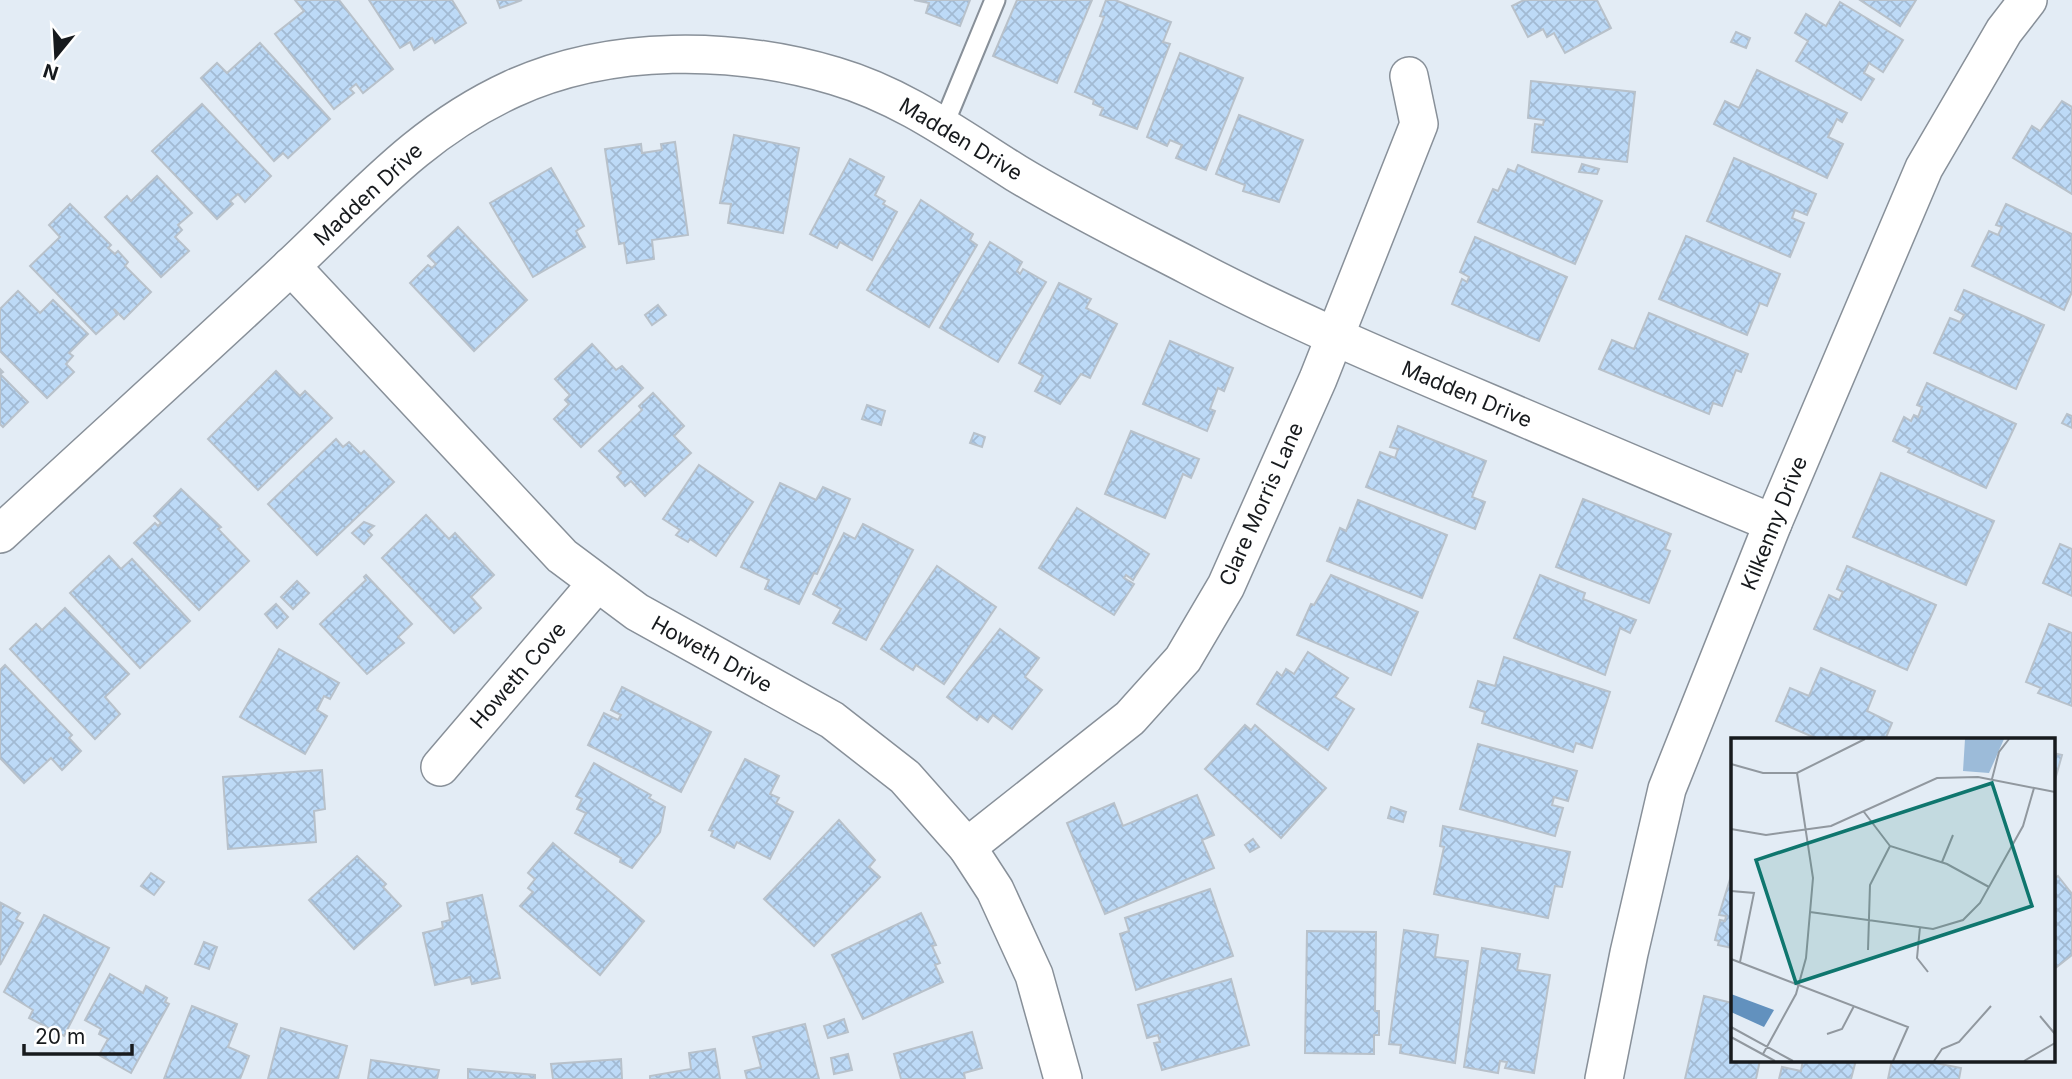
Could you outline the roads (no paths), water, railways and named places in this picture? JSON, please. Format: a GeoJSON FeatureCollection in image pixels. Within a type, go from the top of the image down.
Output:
{"type":"FeatureCollection","features":[{"type":"Feature","properties":{"kind":"street","name":"Kilkenny Drive"},"geometry":{"type":"LineString","coordinates":[[1604,1079],[1631,940],[1667,789],[1773,523],[1924,168],[2004,31],[2028,0]]}},
{"type":"Feature","properties":{"kind":"street","name":"Madden Drive"},"geometry":{"type":"LineString","coordinates":[[0,534],[291,266],[398,161],[468,111],[516,87],[579,67],[641,57],[710,55],[778,62],[838,76],[910,104],[1046,189],[1193,268],[1335,337],[1773,523]]}},
{"type":"Feature","properties":{"kind":"street","name":"Clare Morris Lane"},"geometry":{"type":"LineString","coordinates":[[967,847],[1130,718],[1183,659],[1226,586],[1335,337],[1419,124],[1409,76]]}},
{"type":"Feature","properties":{"kind":"street","name":"Howeth Drive"},"geometry":{"type":"LineString","coordinates":[[291,266],[562,556],[637,612],[832,720],[905,777],[967,847],[995,890],[1034,975],[1063,1079]]}},
{"type":"Feature","properties":{"kind":"street","name":"Howeth Cove"},"geometry":{"type":"LineString","coordinates":[[440,766],[597,583]]}},
{"type":"Feature","properties":{"kind":"lane"},"geometry":{"type":"LineString","coordinates":[[943,126],[995,0]]}}]}
